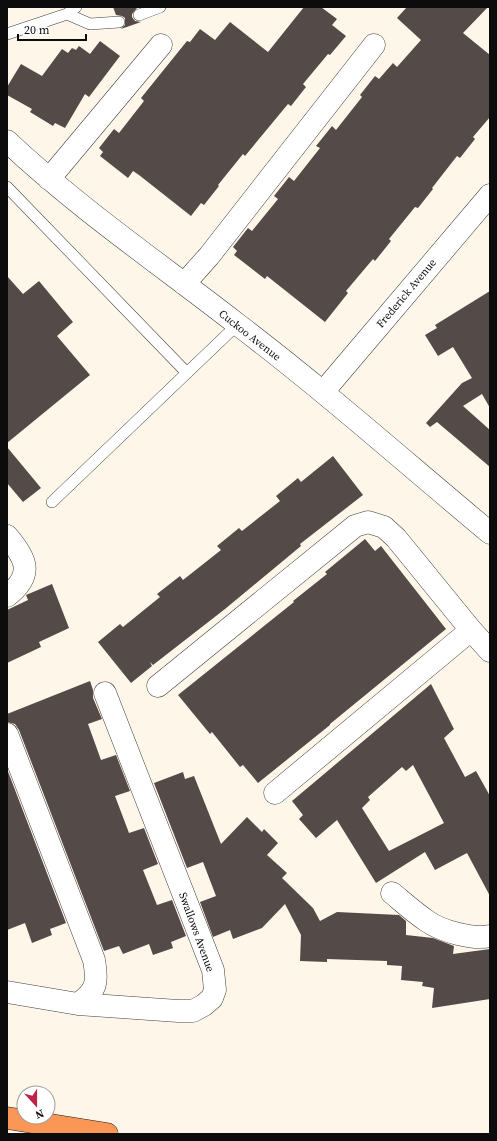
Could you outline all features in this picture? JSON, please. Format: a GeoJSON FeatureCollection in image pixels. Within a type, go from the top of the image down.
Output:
{"type":"FeatureCollection","features":[{"type":"Feature","properties":{"kind":"highway"},"geometry":{"type":"LineString","coordinates":[[7,1118],[107,1134]]}},
{"type":"Feature","properties":{"kind":"street"},"geometry":{"type":"LineString","coordinates":[[49,179],[162,45]]}},
{"type":"Feature","properties":{"kind":"street"},"geometry":{"type":"LineString","coordinates":[[184,284],[209,256],[374,45]]}},
{"type":"Feature","properties":{"kind":"street","name":"Cuckoo Avenue"},"geometry":{"type":"LineString","coordinates":[[11,153],[49,179],[238,324],[322,392],[490,533]]}},
{"type":"Feature","properties":{"kind":"street","name":"Frederick Avenue"},"geometry":{"type":"LineString","coordinates":[[322,392],[490,195]]}},
{"type":"Feature","properties":{"kind":"street"},"geometry":{"type":"LineString","coordinates":[[158,686],[355,526],[368,522],[384,527],[396,538],[481,631],[490,651]]}},
{"type":"Feature","properties":{"kind":"street"},"geometry":{"type":"LineString","coordinates":[[7,536],[19,550],[25,565],[23,579],[17,588],[7,596]]}},
{"type":"Feature","properties":{"kind":"street"},"geometry":{"type":"LineString","coordinates":[[275,793],[481,631]]}},
{"type":"Feature","properties":{"kind":"street","name":"Swallows Avenue"},"geometry":{"type":"LineString","coordinates":[[7,992],[78,1004],[193,1011],[204,1005],[212,998],[215,990],[213,970],[106,693]]}},
{"type":"Feature","properties":{"kind":"street"},"geometry":{"type":"LineString","coordinates":[[7,734],[94,960],[97,980],[93,990],[78,1004]]}},
{"type":"Feature","properties":{"kind":"street"},"geometry":{"type":"LineString","coordinates":[[392,894],[428,922],[449,931],[468,936],[490,936]]}},
{"type":"Feature","properties":{"kind":"lane"},"geometry":{"type":"LineString","coordinates":[[139,15],[160,7]]}},
{"type":"Feature","properties":{"kind":"lane"},"geometry":{"type":"LineString","coordinates":[[7,34],[71,10],[90,24],[118,22]]}},
{"type":"Feature","properties":{"kind":"lane"},"geometry":{"type":"LineString","coordinates":[[7,187],[187,373]]}},
{"type":"Feature","properties":{"kind":"lane"},"geometry":{"type":"LineString","coordinates":[[52,502],[238,324]]}},
{"type":"Feature","properties":{"kind":"building"},"geometry":{"type":"Polygon","coordinates":[[[113,7],[136,7],[137,8],[132,14],[132,17],[135,21],[141,22],[121,29],[125,25],[125,18],[116,15],[113,7]]]}},
{"type":"Feature","properties":{"kind":"building"},"geometry":{"type":"Polygon","coordinates":[[[304,7],[321,7],[337,19],[332,25],[346,36],[330,55],[328,54],[303,84],[306,87],[291,106],[288,104],[245,156],[243,154],[204,205],[201,203],[191,216],[133,171],[128,178],[100,156],[103,152],[99,148],[114,129],[119,133],[144,101],[141,98],[187,41],[190,42],[200,29],[215,40],[230,22],[268,52],[304,7]]]}},
{"type":"Feature","properties":{"kind":"building"},"geometry":{"type":"Polygon","coordinates":[[[407,7],[488,7],[463,33],[490,55],[490,117],[473,137],[475,139],[460,158],[457,156],[418,208],[415,207],[389,239],[391,241],[375,261],[373,259],[346,291],[348,293],[325,322],[267,276],[265,279],[234,255],[237,251],[233,247],[248,228],[252,231],[278,199],[274,196],[289,177],[294,181],[320,148],[316,146],[332,126],[336,130],[362,97],[360,95],[375,76],[379,79],[393,63],[397,67],[421,40],[397,18],[407,7]]]}},
{"type":"Feature","properties":{"kind":"building"},"geometry":{"type":"Polygon","coordinates":[[[100,41],[120,56],[89,97],[85,94],[65,128],[55,123],[53,126],[30,112],[32,109],[7,95],[7,87],[21,64],[42,76],[62,49],[68,53],[72,48],[76,50],[79,46],[90,54],[100,41]]]}},
{"type":"Feature","properties":{"kind":"building"},"geometry":{"type":"Polygon","coordinates":[[[7,276],[23,294],[39,281],[73,322],[57,336],[90,375],[7,443],[7,276]]]}},
{"type":"Feature","properties":{"kind":"building"},"geometry":{"type":"Polygon","coordinates":[[[490,291],[490,408],[482,394],[463,406],[490,430],[490,467],[437,422],[430,427],[426,423],[462,383],[472,378],[453,347],[438,356],[425,335],[437,328],[435,325],[490,291]]]}},
{"type":"Feature","properties":{"kind":"building"},"geometry":{"type":"Polygon","coordinates":[[[7,447],[41,488],[23,502],[7,483],[7,447]]]}},
{"type":"Feature","properties":{"kind":"building"},"geometry":{"type":"Polygon","coordinates":[[[333,456],[363,495],[300,544],[301,546],[225,609],[153,665],[150,662],[152,666],[131,683],[98,642],[120,624],[123,627],[160,597],[157,594],[180,576],[183,580],[221,550],[217,546],[239,528],[242,531],[280,501],[276,496],[298,478],[301,482],[333,456]]]}},
{"type":"Feature","properties":{"kind":"building"},"geometry":{"type":"Polygon","coordinates":[[[365,539],[375,551],[381,546],[446,629],[258,783],[243,765],[240,767],[212,732],[210,734],[178,695],[294,602],[293,601],[327,574],[325,572],[365,539]]]}},
{"type":"Feature","properties":{"kind":"building"},"geometry":{"type":"Polygon","coordinates":[[[52,584],[69,628],[39,642],[41,647],[7,663],[7,610],[28,600],[26,595],[52,584]]]}},
{"type":"Feature","properties":{"kind":"building"},"geometry":{"type":"Polygon","coordinates":[[[90,681],[93,690],[93,698],[102,719],[88,724],[101,760],[116,755],[130,791],[115,796],[129,833],[144,828],[158,864],[143,870],[157,905],[172,900],[186,936],[171,942],[173,948],[153,955],[149,944],[123,954],[119,946],[104,951],[19,730],[15,724],[7,722],[7,714],[90,681]]]}},
{"type":"Feature","properties":{"kind":"building"},"geometry":{"type":"Polygon","coordinates":[[[431,684],[454,729],[444,738],[465,777],[476,771],[490,796],[490,896],[467,853],[435,870],[425,852],[376,883],[337,820],[316,838],[299,819],[303,815],[292,801],[431,684]],[[413,765],[406,771],[402,767],[368,797],[370,800],[362,808],[389,851],[444,823],[413,765]]]}},
{"type":"Feature","properties":{"kind":"building"},"geometry":{"type":"Polygon","coordinates":[[[7,769],[66,923],[50,929],[52,935],[32,943],[25,923],[7,930],[7,769]]]}},
{"type":"Feature","properties":{"kind":"building"},"geometry":{"type":"Polygon","coordinates":[[[183,772],[185,779],[194,776],[221,844],[247,817],[262,832],[264,829],[278,843],[267,855],[287,873],[282,878],[313,908],[320,921],[337,912],[399,915],[406,921],[406,935],[433,938],[454,946],[453,954],[490,949],[490,999],[432,1008],[434,988],[422,986],[423,982],[401,980],[402,966],[387,965],[387,961],[327,959],[327,962],[300,961],[301,935],[285,904],[262,928],[233,939],[230,930],[213,937],[200,902],[216,896],[203,862],[187,868],[154,783],[183,772]]]}}]}
